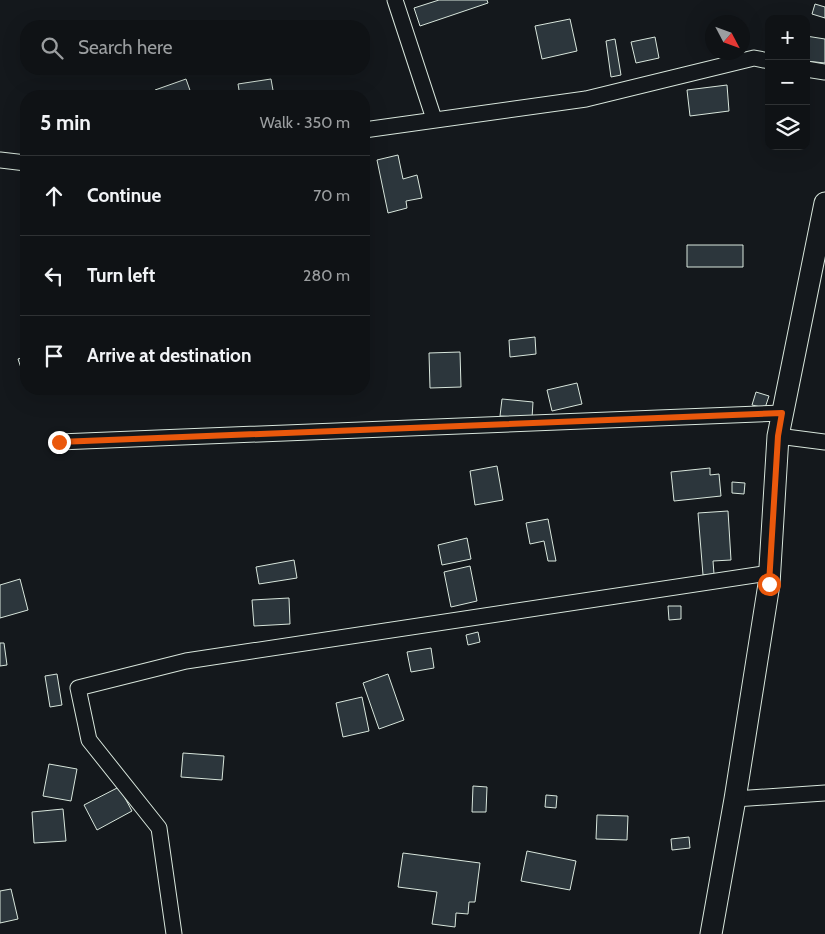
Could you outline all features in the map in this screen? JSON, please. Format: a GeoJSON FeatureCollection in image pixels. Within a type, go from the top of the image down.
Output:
{"type":"FeatureCollection","features":[{"type":"Feature","properties":{"kind":"street"},"geometry":{"type":"LineString","coordinates":[[395,0],[434,119]]}},
{"type":"Feature","properties":{"kind":"street"},"geometry":{"type":"LineString","coordinates":[[370,129],[586,99],[754,58],[765,60]]}},
{"type":"Feature","properties":{"kind":"street"},"geometry":{"type":"LineString","coordinates":[[810,70],[825,72]]}},
{"type":"Feature","properties":{"kind":"street"},"geometry":{"type":"LineString","coordinates":[[0,160],[20,162]]}},
{"type":"Feature","properties":{"kind":"street"},"geometry":{"type":"LineString","coordinates":[[710,934],[735,799],[769,573],[778,436],[825,203]]}},
{"type":"Feature","properties":{"kind":"street"},"geometry":{"type":"LineString","coordinates":[[59,442],[782,413]]}},
{"type":"Feature","properties":{"kind":"street"},"geometry":{"type":"LineString","coordinates":[[778,436],[825,442]]}},
{"type":"Feature","properties":{"kind":"street"},"geometry":{"type":"LineString","coordinates":[[174,934],[159,828],[89,740],[78,688],[186,661],[769,573]]}},
{"type":"Feature","properties":{"kind":"street"},"geometry":{"type":"LineString","coordinates":[[735,799],[825,793]]}},
{"type":"Feature","properties":{"kind":"building"},"geometry":{"type":"Polygon","coordinates":[[[439,0],[487,0],[488,3],[420,26],[414,8],[439,0]]]}},
{"type":"Feature","properties":{"kind":"building"},"geometry":{"type":"Polygon","coordinates":[[[815,4],[825,7],[825,18],[812,14],[815,4]]]}},
{"type":"Feature","properties":{"kind":"building"},"geometry":{"type":"Polygon","coordinates":[[[570,19],[577,51],[542,59],[535,26],[570,19]]]}},
{"type":"Feature","properties":{"kind":"building"},"geometry":{"type":"Polygon","coordinates":[[[655,37],[659,58],[636,63],[631,42],[655,37]]]}},
{"type":"Feature","properties":{"kind":"building"},"geometry":{"type":"Polygon","coordinates":[[[810,37],[825,39],[825,63],[810,61],[810,37]]]}},
{"type":"Feature","properties":{"kind":"building"},"geometry":{"type":"Polygon","coordinates":[[[615,39],[621,75],[611,77],[606,41],[615,39]]]}},
{"type":"Feature","properties":{"kind":"building"},"geometry":{"type":"Polygon","coordinates":[[[186,79],[190,90],[155,90],[186,79]]]}},
{"type":"Feature","properties":{"kind":"building"},"geometry":{"type":"Polygon","coordinates":[[[271,79],[273,90],[239,90],[238,84],[271,79]]]}},
{"type":"Feature","properties":{"kind":"building"},"geometry":{"type":"Polygon","coordinates":[[[727,85],[729,111],[690,116],[687,90],[727,85]]]}},
{"type":"Feature","properties":{"kind":"building"},"geometry":{"type":"Polygon","coordinates":[[[398,155],[403,179],[417,175],[422,198],[406,201],[407,208],[388,213],[377,160],[398,155]]]}},
{"type":"Feature","properties":{"kind":"building"},"geometry":{"type":"Polygon","coordinates":[[[687,245],[743,245],[743,267],[687,267],[687,245]]]}},
{"type":"Feature","properties":{"kind":"building"},"geometry":{"type":"Polygon","coordinates":[[[535,337],[536,354],[510,357],[509,340],[535,337]]]}},
{"type":"Feature","properties":{"kind":"building"},"geometry":{"type":"Polygon","coordinates":[[[460,352],[461,387],[430,388],[429,353],[460,352]]]}},
{"type":"Feature","properties":{"kind":"building"},"geometry":{"type":"Polygon","coordinates":[[[577,383],[582,404],[552,411],[547,390],[577,383]]]}},
{"type":"Feature","properties":{"kind":"building"},"geometry":{"type":"Polygon","coordinates":[[[756,392],[769,396],[765,408],[752,405],[756,392]]]}},
{"type":"Feature","properties":{"kind":"building"},"geometry":{"type":"Polygon","coordinates":[[[502,399],[533,402],[532,418],[500,416],[502,399]]]}},
{"type":"Feature","properties":{"kind":"building"},"geometry":{"type":"Polygon","coordinates":[[[497,466],[503,500],[475,505],[470,471],[497,466]]]}},
{"type":"Feature","properties":{"kind":"building"},"geometry":{"type":"Polygon","coordinates":[[[710,468],[710,475],[719,474],[721,496],[674,501],[671,472],[710,468]]]}},
{"type":"Feature","properties":{"kind":"building"},"geometry":{"type":"Polygon","coordinates":[[[732,482],[745,483],[744,494],[732,493],[732,482]]]}},
{"type":"Feature","properties":{"kind":"building"},"geometry":{"type":"Polygon","coordinates":[[[728,511],[731,560],[713,561],[714,574],[703,575],[698,513],[728,511]]]}},
{"type":"Feature","properties":{"kind":"building"},"geometry":{"type":"Polygon","coordinates":[[[548,519],[556,561],[548,561],[544,541],[530,544],[526,523],[548,519]]]}},
{"type":"Feature","properties":{"kind":"building"},"geometry":{"type":"Polygon","coordinates":[[[467,538],[471,559],[442,565],[438,545],[467,538]]]}},
{"type":"Feature","properties":{"kind":"building"},"geometry":{"type":"Polygon","coordinates":[[[294,560],[297,578],[259,584],[256,567],[294,560]]]}},
{"type":"Feature","properties":{"kind":"building"},"geometry":{"type":"Polygon","coordinates":[[[470,566],[477,601],[451,607],[444,572],[470,566]]]}},
{"type":"Feature","properties":{"kind":"building"},"geometry":{"type":"Polygon","coordinates":[[[20,579],[28,610],[0,618],[0,585],[20,579]]]}},
{"type":"Feature","properties":{"kind":"building"},"geometry":{"type":"Polygon","coordinates":[[[289,598],[290,624],[254,626],[252,600],[289,598]]]}},
{"type":"Feature","properties":{"kind":"building"},"geometry":{"type":"Polygon","coordinates":[[[668,606],[681,606],[681,619],[669,620],[668,606]]]}},
{"type":"Feature","properties":{"kind":"building"},"geometry":{"type":"Polygon","coordinates":[[[478,632],[480,642],[468,645],[466,635],[478,632]]]}},
{"type":"Feature","properties":{"kind":"building"},"geometry":{"type":"Polygon","coordinates":[[[0,643],[4,643],[7,665],[0,666],[0,643]]]}},
{"type":"Feature","properties":{"kind":"building"},"geometry":{"type":"Polygon","coordinates":[[[431,648],[434,668],[411,672],[407,652],[431,648]]]}},
{"type":"Feature","properties":{"kind":"building"},"geometry":{"type":"Polygon","coordinates":[[[57,674],[62,705],[50,707],[45,676],[57,674]]]}},
{"type":"Feature","properties":{"kind":"building"},"geometry":{"type":"Polygon","coordinates":[[[388,674],[404,720],[379,729],[363,683],[388,674]]]}},
{"type":"Feature","properties":{"kind":"building"},"geometry":{"type":"Polygon","coordinates":[[[362,697],[369,731],[343,737],[336,703],[362,697]]]}},
{"type":"Feature","properties":{"kind":"building"},"geometry":{"type":"Polygon","coordinates":[[[183,753],[224,756],[222,780],[181,777],[183,753]]]}},
{"type":"Feature","properties":{"kind":"building"},"geometry":{"type":"Polygon","coordinates":[[[49,764],[77,769],[71,801],[43,796],[49,764]]]}},
{"type":"Feature","properties":{"kind":"building"},"geometry":{"type":"Polygon","coordinates":[[[473,786],[487,787],[486,812],[472,812],[473,786]]]}},
{"type":"Feature","properties":{"kind":"building"},"geometry":{"type":"Polygon","coordinates":[[[119,787],[132,811],[97,830],[84,805],[119,787]]]}},
{"type":"Feature","properties":{"kind":"building"},"geometry":{"type":"Polygon","coordinates":[[[546,795],[557,796],[556,808],[545,807],[546,795]]]}},
{"type":"Feature","properties":{"kind":"building"},"geometry":{"type":"Polygon","coordinates":[[[63,809],[66,841],[34,843],[32,812],[63,809]]]}},
{"type":"Feature","properties":{"kind":"building"},"geometry":{"type":"Polygon","coordinates":[[[597,815],[628,816],[627,840],[596,839],[597,815]]]}},
{"type":"Feature","properties":{"kind":"building"},"geometry":{"type":"Polygon","coordinates":[[[689,837],[690,848],[672,850],[671,839],[689,837]]]}},
{"type":"Feature","properties":{"kind":"building"},"geometry":{"type":"Polygon","coordinates":[[[527,851],[576,861],[570,890],[521,881],[527,851]]]}},
{"type":"Feature","properties":{"kind":"building"},"geometry":{"type":"Polygon","coordinates":[[[403,853],[480,863],[475,902],[469,902],[468,914],[456,913],[455,927],[432,924],[437,892],[398,887],[403,853]]]}},
{"type":"Feature","properties":{"kind":"building"},"geometry":{"type":"Polygon","coordinates":[[[11,889],[18,919],[0,923],[0,891],[11,889]]]}},
{"type":"Feature","properties":{"kind":"route"},"geometry":{"type":"LineString","coordinates":[[59,442],[782,413],[778,436],[769,584]]}}]}
